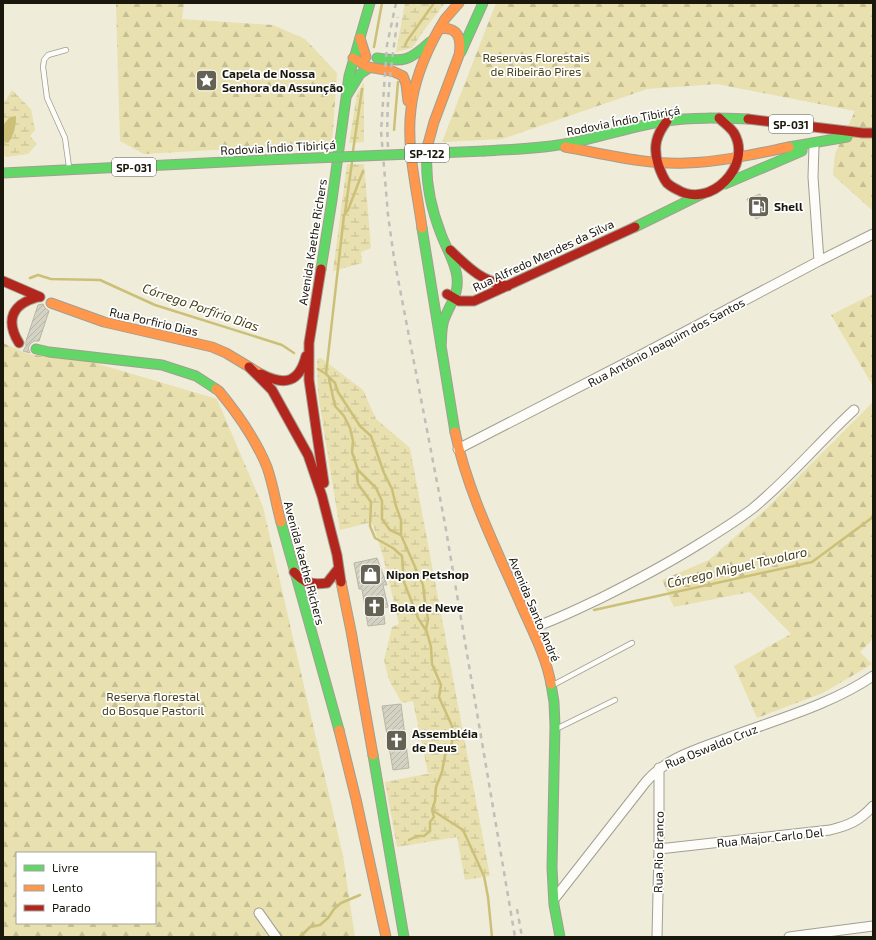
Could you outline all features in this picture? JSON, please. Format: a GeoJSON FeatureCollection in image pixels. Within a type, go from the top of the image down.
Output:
{"type":"FeatureCollection","features":[{"type":"Feature","properties":{"kind":"main road","name":"Avenida Kaethe Richers"},"geometry":{"type":"LineString","coordinates":[[332,534],[309,380],[309,343],[349,76],[370,3]]}},
{"type":"Feature","properties":{"kind":"main road","name":"SP-122"},"geometry":{"type":"LineString","coordinates":[[428,273],[410,122],[418,76],[439,29],[445,19],[459,3]]}},
{"type":"Feature","properties":{"kind":"main road","name":"SP-122"},"geometry":{"type":"LineString","coordinates":[[455,301],[457,283],[456,272],[432,206],[426,167],[427,152],[435,120],[458,60],[483,3]]}},
{"type":"Feature","properties":{"kind":"main road"},"geometry":{"type":"LineString","coordinates":[[439,29],[451,29],[460,37],[461,41],[458,60]]}},
{"type":"Feature","properties":{"kind":"main road"},"geometry":{"type":"LineString","coordinates":[[360,38],[366,57]]}},
{"type":"Feature","properties":{"kind":"main road"},"geometry":{"type":"LineString","coordinates":[[353,58],[366,57],[404,61],[418,53],[433,40]]}},
{"type":"Feature","properties":{"kind":"main road"},"geometry":{"type":"LineString","coordinates":[[353,58],[363,66],[395,72],[403,76],[406,84],[410,122]]}},
{"type":"Feature","properties":{"kind":"main road"},"geometry":{"type":"LineString","coordinates":[[346,97],[360,74],[369,68]]}},
{"type":"Feature","properties":{"kind":"main road"},"geometry":{"type":"LineString","coordinates":[[719,118],[727,124],[737,136],[739,144],[739,156],[736,168],[721,186]]}},
{"type":"Feature","properties":{"kind":"main road","name":"Rodovia Índio Tibiriçá"},"geometry":{"type":"LineString","coordinates":[[3,174],[265,160],[485,151],[554,146],[667,121],[719,118],[873,133]]}},
{"type":"Feature","properties":{"kind":"main road"},"geometry":{"type":"LineString","coordinates":[[667,121],[658,133],[655,144],[655,152],[667,185]]}},
{"type":"Feature","properties":{"kind":"main road","name":"Rodovia Índio Tibiriçá"},"geometry":{"type":"LineString","coordinates":[[554,146],[633,159],[686,163],[718,160],[807,143],[832,140],[863,133]]}},
{"type":"Feature","properties":{"kind":"main road"},"geometry":{"type":"LineString","coordinates":[[718,160],[731,150],[737,136]]}},
{"type":"Feature","properties":{"kind":"main road","name":"Rua Alfredo Mendes da Silva"},"geometry":{"type":"LineString","coordinates":[[455,301],[474,301],[654,218],[702,194],[814,146],[832,140]]}},
{"type":"Feature","properties":{"kind":"main road"},"geometry":{"type":"LineString","coordinates":[[655,144],[664,154],[686,163]]}},
{"type":"Feature","properties":{"kind":"main road"},"geometry":{"type":"LineString","coordinates":[[633,159],[649,165],[658,171],[667,185],[683,193],[702,194]]}},
{"type":"Feature","properties":{"kind":"main road","name":"Rua Alfredo Mendes da Silva"},"geometry":{"type":"LineString","coordinates":[[654,218],[664,205]]}},
{"type":"Feature","properties":{"kind":"main road"},"geometry":{"type":"LineString","coordinates":[[448,249],[483,279],[508,286]]}},
{"type":"Feature","properties":{"kind":"main road"},"geometry":{"type":"LineString","coordinates":[[428,273],[443,281],[453,279],[456,272]]}},
{"type":"Feature","properties":{"kind":"main road"},"geometry":{"type":"LineString","coordinates":[[428,273],[444,292],[455,301]]}},
{"type":"Feature","properties":{"kind":"main road","name":"Avenida Santo André"},"geometry":{"type":"LineString","coordinates":[[428,273],[458,449],[466,476],[543,654],[551,686],[555,730],[554,900],[560,937]]}},
{"type":"Feature","properties":{"kind":"main road"},"geometry":{"type":"LineString","coordinates":[[3,281],[39,297],[29,298],[21,302],[15,309],[11,318],[11,327],[14,336],[22,344],[3,335]]}},
{"type":"Feature","properties":{"kind":"main road","name":"Avenida Santo André"},"geometry":{"type":"LineString","coordinates":[[441,347],[444,321],[455,301]]}},
{"type":"Feature","properties":{"kind":"main road","name":"Rua Porfirio Dias"},"geometry":{"type":"LineString","coordinates":[[51,303],[109,324],[206,345],[232,356],[249,367]]}},
{"type":"Feature","properties":{"kind":"main road"},"geometry":{"type":"LineString","coordinates":[[249,367],[277,381],[291,380],[302,370],[309,343]]}},
{"type":"Feature","properties":{"kind":"main road","name":"Avenida Kaethe Richers"},"geometry":{"type":"LineString","coordinates":[[36,349],[49,352],[162,365],[196,376],[219,391],[236,412],[254,440],[266,468],[294,572],[332,702],[356,800],[386,937]]}},
{"type":"Feature","properties":{"kind":"main road","name":"Avenida Kaethe Richers"},"geometry":{"type":"LineString","coordinates":[[249,367],[272,390],[296,431],[317,478],[337,555],[338,569],[352,631],[404,937]]}},
{"type":"Feature","properties":{"kind":"main road"},"geometry":{"type":"LineString","coordinates":[[294,572],[304,582],[319,584],[328,583],[338,569]]}},
{"type":"Feature","properties":{"kind":"street"},"geometry":{"type":"LineString","coordinates":[[814,146],[813,177],[819,261]]}},
{"type":"Feature","properties":{"kind":"street"},"geometry":{"type":"LineString","coordinates":[[800,152],[808,160],[813,177]]}},
{"type":"Feature","properties":{"kind":"street","name":"Rua Antônio Joaquim dos Santos"},"geometry":{"type":"LineString","coordinates":[[458,449],[873,234]]}},
{"type":"Feature","properties":{"kind":"street"},"geometry":{"type":"LineString","coordinates":[[532,628],[555,620],[642,578],[721,530],[769,495],[854,410]]}},
{"type":"Feature","properties":{"kind":"street","name":"Rua Oswaldo Cruz"},"geometry":{"type":"LineString","coordinates":[[554,900],[652,774],[659,768],[672,760],[695,750],[823,703],[873,676]]}},
{"type":"Feature","properties":{"kind":"street","name":"Rua Rio Branco"},"geometry":{"type":"LineString","coordinates":[[656,937],[659,849],[659,768]]}},
{"type":"Feature","properties":{"kind":"street","name":"Rua Major Carlo Del"},"geometry":{"type":"LineString","coordinates":[[659,849],[830,830],[850,824],[865,815],[873,806]]}},
{"type":"Feature","properties":{"kind":"street"},"geometry":{"type":"LineString","coordinates":[[259,913],[276,937]]}},
{"type":"Feature","properties":{"kind":"street"},"geometry":{"type":"LineString","coordinates":[[789,937],[873,926]]}},
{"type":"Feature","properties":{"kind":"lane"},"geometry":{"type":"LineString","coordinates":[[66,50],[48,56],[44,60],[43,67],[48,98],[66,138],[69,171]]}},
{"type":"Feature","properties":{"kind":"lane"},"geometry":{"type":"LineString","coordinates":[[551,686],[632,643]]}},
{"type":"Feature","properties":{"kind":"lane"},"geometry":{"type":"LineString","coordinates":[[555,730],[615,700]]}},
{"type":"Feature","properties":{"kind":"green space"},"geometry":{"type":"Polygon","coordinates":[[[116,3],[184,3],[182,19],[273,25],[305,39],[337,73],[332,143],[144,154],[120,141],[116,3]]]}},
{"type":"Feature","properties":{"kind":"green space"},"geometry":{"type":"Polygon","coordinates":[[[405,3],[445,3],[412,48],[396,52],[405,3]]]}},
{"type":"Feature","properties":{"kind":"green space","name":"Reservas Florestais de Ribeirão Pires"},"geometry":{"type":"Polygon","coordinates":[[[496,3],[873,3],[873,211],[833,175],[835,154],[855,111],[717,84],[647,89],[502,139],[442,142],[496,3]]]}},
{"type":"Feature","properties":{"kind":"green space"},"geometry":{"type":"Polygon","coordinates":[[[364,82],[364,142],[349,143],[357,94],[364,82]]]}},
{"type":"Feature","properties":{"kind":"green space"},"geometry":{"type":"Polygon","coordinates":[[[12,90],[31,109],[35,130],[30,136],[37,144],[28,154],[7,157],[3,154],[3,105],[12,90]]]}},
{"type":"Feature","properties":{"kind":"green space"},"geometry":{"type":"Polygon","coordinates":[[[347,164],[364,164],[371,248],[361,252],[362,263],[333,271],[347,164]]]}},
{"type":"Feature","properties":{"kind":"green space"},"geometry":{"type":"Polygon","coordinates":[[[873,294],[873,386],[831,315],[873,294]]]}},
{"type":"Feature","properties":{"kind":"green space","name":"Reserva florestal do Bosque Pastoril"},"geometry":{"type":"Polygon","coordinates":[[[3,343],[28,354],[95,363],[217,399],[263,507],[343,856],[355,937],[3,937],[3,343]]]}},
{"type":"Feature","properties":{"kind":"green space"},"geometry":{"type":"Polygon","coordinates":[[[321,358],[363,390],[376,419],[410,448],[490,876],[465,880],[457,837],[397,847],[385,782],[442,771],[428,773],[413,701],[402,703],[389,680],[384,660],[392,627],[399,624],[383,556],[372,522],[340,530],[318,394],[317,359],[321,358]]]}},
{"type":"Feature","properties":{"kind":"green space"},"geometry":{"type":"Polygon","coordinates":[[[873,402],[873,639],[860,652],[872,664],[823,693],[757,718],[734,666],[791,634],[750,592],[674,607],[662,580],[709,560],[764,511],[873,402]]]}},
{"type":"Feature","properties":{"kind":"shaded area"},"geometry":{"type":"Polygon","coordinates":[[[16,116],[12,137],[8,143],[3,141],[3,125],[10,117],[16,116]]]}},
{"type":"Feature","properties":{"kind":"building","name":"Shell"},"geometry":{"type":"Polygon","coordinates":[[[760,194],[769,213],[756,219],[747,199],[760,194]]]}},
{"type":"Feature","properties":{"kind":"building"},"geometry":{"type":"Polygon","coordinates":[[[43,304],[49,311],[39,341],[34,341],[30,344],[28,348],[30,353],[23,351],[26,346],[26,341],[38,305],[43,304]]]}},
{"type":"Feature","properties":{"kind":"building"},"geometry":{"type":"Polygon","coordinates":[[[377,558],[387,585],[383,585],[388,607],[383,608],[385,624],[368,626],[362,589],[359,589],[354,563],[377,558]]]}},
{"type":"Feature","properties":{"kind":"building","name":"Assembléia de Deus"},"geometry":{"type":"Polygon","coordinates":[[[401,704],[409,768],[393,770],[382,706],[401,704]]]}},
{"type":"Feature","properties":{"kind":"waterway"},"geometry":{"type":"LineString","coordinates":[[374,47],[382,3]]}},
{"type":"Feature","properties":{"kind":"waterway"},"geometry":{"type":"LineString","coordinates":[[405,46],[434,3]]}},
{"type":"Feature","properties":{"kind":"waterway"},"geometry":{"type":"LineString","coordinates":[[394,130],[398,82]]}},
{"type":"Feature","properties":{"kind":"waterway"},"geometry":{"type":"LineString","coordinates":[[353,151],[362,89]]}},
{"type":"Feature","properties":{"kind":"waterway"},"geometry":{"type":"LineString","coordinates":[[345,213],[352,162]]}},
{"type":"Feature","properties":{"kind":"waterway"},"geometry":{"type":"LineString","coordinates":[[363,171],[348,210],[344,215],[326,374],[335,383],[338,392],[360,426],[371,436],[384,473],[392,489],[401,520],[401,535],[423,585],[428,619],[426,629],[431,647],[432,664],[441,685],[439,697],[452,726],[452,743],[445,755],[442,772],[436,787],[435,801],[432,810],[434,817],[430,822],[430,831],[424,836],[417,836],[409,840]]}},
{"type":"Feature","properties":{"kind":"waterway","name":"Córrego Porfírio Dias"},"geometry":{"type":"LineString","coordinates":[[30,278],[38,275],[51,279],[100,280],[155,305],[282,345],[294,353]]}},
{"type":"Feature","properties":{"kind":"waterway","name":"Córrego Porfírio Dias"},"geometry":{"type":"LineString","coordinates":[[318,369],[326,374]]}},
{"type":"Feature","properties":{"kind":"waterway"},"geometry":{"type":"LineString","coordinates":[[329,379],[335,406],[344,416],[350,428],[353,441],[352,452],[358,470],[376,488],[382,501],[382,519],[390,530],[401,535]]}},
{"type":"Feature","properties":{"kind":"waterway"},"geometry":{"type":"LineString","coordinates":[[358,470],[358,484],[371,502],[370,526],[375,538],[393,548],[402,556],[404,582],[418,618],[425,629]]}},
{"type":"Feature","properties":{"kind":"waterway","name":"Córrego Miguel Tavolaro"},"geometry":{"type":"LineString","coordinates":[[594,610],[812,562],[873,517]]}},
{"type":"Feature","properties":{"kind":"waterway"},"geometry":{"type":"LineString","coordinates":[[432,810],[463,830],[484,876],[488,897],[492,937]]}},
{"type":"Feature","properties":{"kind":"waterway"},"geometry":{"type":"LineString","coordinates":[[300,937],[310,927],[320,925],[341,903],[360,895]]}},
{"type":"Feature","properties":{"kind":"railway"},"geometry":{"type":"LineString","coordinates":[[396,3],[387,45],[381,131],[388,215],[394,258],[445,524],[515,937]]}},
{"type":"Feature","properties":{"kind":"railway"},"geometry":{"type":"LineString","coordinates":[[388,147],[388,98],[398,17]]}},
{"type":"Feature","properties":{"kind":"railway"},"geometry":{"type":"LineString","coordinates":[[517,909],[522,937]]}},
{"type":"Feature","properties":{"kind":"traffic: fast"},"geometry":{"type":"LineString","coordinates":[[321,269],[349,76],[370,3]]}},
{"type":"Feature","properties":{"kind":"traffic: fast"},"geometry":{"type":"LineString","coordinates":[[461,52],[483,3]]}},
{"type":"Feature","properties":{"kind":"traffic: fast"},"geometry":{"type":"LineString","coordinates":[[377,58],[394,60],[406,59],[417,53],[430,42]]}},
{"type":"Feature","properties":{"kind":"traffic: fast"},"geometry":{"type":"LineString","coordinates":[[346,97],[360,74],[369,68]]}},
{"type":"Feature","properties":{"kind":"traffic: fast"},"geometry":{"type":"LineString","coordinates":[[485,151],[538,148],[559,145],[665,121],[706,118],[748,119]]}},
{"type":"Feature","properties":{"kind":"traffic: fast"},"geometry":{"type":"LineString","coordinates":[[789,147],[847,137]]}},
{"type":"Feature","properties":{"kind":"traffic: fast"},"geometry":{"type":"LineString","coordinates":[[428,144],[427,178],[431,201],[437,223],[452,260],[457,277],[457,289],[454,299],[443,323],[441,347]]}},
{"type":"Feature","properties":{"kind":"traffic: fast"},"geometry":{"type":"LineString","coordinates":[[265,160],[485,151]]}},
{"type":"Feature","properties":{"kind":"traffic: fast"},"geometry":{"type":"LineString","coordinates":[[725,184],[802,151]]}},
{"type":"Feature","properties":{"kind":"traffic: fast"},"geometry":{"type":"LineString","coordinates":[[3,173],[265,160]]}},
{"type":"Feature","properties":{"kind":"traffic: fast"},"geometry":{"type":"LineString","coordinates":[[635,227],[702,194]]}},
{"type":"Feature","properties":{"kind":"traffic: fast"},"geometry":{"type":"LineString","coordinates":[[422,228],[455,432]]}},
{"type":"Feature","properties":{"kind":"traffic: fast"},"geometry":{"type":"LineString","coordinates":[[36,349],[49,352],[162,365],[196,376],[216,389]]}},
{"type":"Feature","properties":{"kind":"traffic: fast"},"geometry":{"type":"LineString","coordinates":[[281,522],[339,730]]}},
{"type":"Feature","properties":{"kind":"traffic: fast"},"geometry":{"type":"LineString","coordinates":[[551,684],[554,702],[555,726],[552,868],[554,905],[560,937]]}},
{"type":"Feature","properties":{"kind":"traffic: fast"},"geometry":{"type":"LineString","coordinates":[[373,755],[404,937]]}},
{"type":"Feature","properties":{"kind":"traffic: slow"},"geometry":{"type":"LineString","coordinates":[[439,29],[445,19],[459,3]]}},
{"type":"Feature","properties":{"kind":"traffic: slow"},"geometry":{"type":"LineString","coordinates":[[422,228],[411,154],[410,124],[412,99],[421,68],[439,29],[451,29],[457,34],[459,39],[459,55],[434,122],[428,144]]}},
{"type":"Feature","properties":{"kind":"traffic: slow"},"geometry":{"type":"LineString","coordinates":[[360,38],[366,57]]}},
{"type":"Feature","properties":{"kind":"traffic: slow"},"geometry":{"type":"LineString","coordinates":[[353,58],[368,67],[392,71],[403,76],[406,84],[408,101]]}},
{"type":"Feature","properties":{"kind":"traffic: slow"},"geometry":{"type":"LineString","coordinates":[[565,147],[641,161],[671,163],[725,159],[789,147]]}},
{"type":"Feature","properties":{"kind":"traffic: slow"},"geometry":{"type":"LineString","coordinates":[[51,303],[104,322],[212,347],[226,353],[261,374]]}},
{"type":"Feature","properties":{"kind":"traffic: slow"},"geometry":{"type":"LineString","coordinates":[[216,389],[240,418],[263,457],[269,474],[281,522]]}},
{"type":"Feature","properties":{"kind":"traffic: slow"},"geometry":{"type":"LineString","coordinates":[[455,432],[467,477],[475,499],[538,643],[546,663],[551,684]]}},
{"type":"Feature","properties":{"kind":"traffic: slow"},"geometry":{"type":"LineString","coordinates":[[341,582],[373,755]]}},
{"type":"Feature","properties":{"kind":"traffic: slow"},"geometry":{"type":"LineString","coordinates":[[339,730],[356,799],[386,937]]}},
{"type":"Feature","properties":{"kind":"traffic: jam"},"geometry":{"type":"LineString","coordinates":[[667,121],[660,131],[656,141],[656,158],[663,176],[668,184],[678,190],[690,194],[703,194],[715,189],[725,181],[733,171],[738,158],[738,146],[734,133],[719,118]]}},
{"type":"Feature","properties":{"kind":"traffic: jam"},"geometry":{"type":"LineString","coordinates":[[748,119],[873,133]]}},
{"type":"Feature","properties":{"kind":"traffic: jam"},"geometry":{"type":"LineString","coordinates":[[447,294],[459,301],[474,301],[635,227]]}},
{"type":"Feature","properties":{"kind":"traffic: jam"},"geometry":{"type":"LineString","coordinates":[[450,250],[476,273],[490,281],[508,286]]}},
{"type":"Feature","properties":{"kind":"traffic: jam"},"geometry":{"type":"LineString","coordinates":[[321,269],[309,343],[309,380],[324,483]]}},
{"type":"Feature","properties":{"kind":"traffic: jam"},"geometry":{"type":"LineString","coordinates":[[3,281],[40,297]]}},
{"type":"Feature","properties":{"kind":"traffic: jam"},"geometry":{"type":"LineString","coordinates":[[19,343],[12,327],[14,314],[22,304],[38,297]]}},
{"type":"Feature","properties":{"kind":"traffic: jam"},"geometry":{"type":"LineString","coordinates":[[261,374],[277,380],[290,380],[299,372],[306,356]]}},
{"type":"Feature","properties":{"kind":"traffic: jam"},"geometry":{"type":"LineString","coordinates":[[249,367],[272,390],[308,455],[322,496],[337,555],[341,582]]}},
{"type":"Feature","properties":{"kind":"traffic: jam"},"geometry":{"type":"LineString","coordinates":[[294,572],[305,581],[322,584],[327,583],[338,569]]}},
{"type":"Feature","properties":{"kind":"place","name":"Capela de Nossa Senhora da Assunção"},"geometry":{"type":"Point","coordinates":[207,80]}},
{"type":"Feature","properties":{"kind":"place","name":"Shell"},"geometry":{"type":"Point","coordinates":[758,206]}},
{"type":"Feature","properties":{"kind":"place","name":"Nipon Petshop"},"geometry":{"type":"Point","coordinates":[370,574]}},
{"type":"Feature","properties":{"kind":"place","name":"Bola de Neve"},"geometry":{"type":"Point","coordinates":[375,607]}},
{"type":"Feature","properties":{"kind":"place","name":"Assembléia de Deus"},"geometry":{"type":"Point","coordinates":[396,740]}}]}
